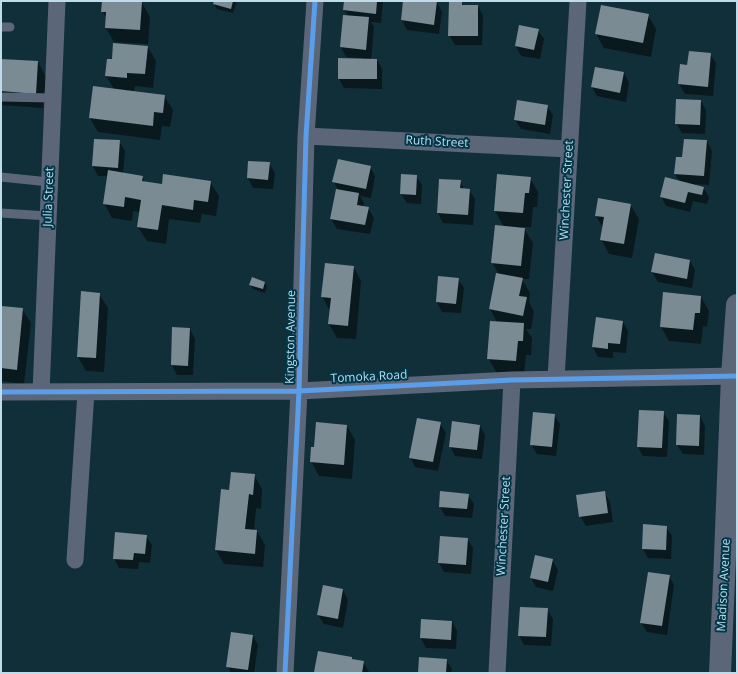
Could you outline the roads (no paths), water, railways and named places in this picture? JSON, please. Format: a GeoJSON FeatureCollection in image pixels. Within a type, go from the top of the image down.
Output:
{"type":"FeatureCollection","features":[{"type":"Feature","properties":{"kind":"street","name":"Julia Street"},"geometry":{"type":"LineString","coordinates":[[41,392],[57,1]]}},
{"type":"Feature","properties":{"kind":"street","name":"Kingston Avenue"},"geometry":{"type":"LineString","coordinates":[[285,673],[299,391],[306,136],[315,1]]}},
{"type":"Feature","properties":{"kind":"street","name":"Winchester Street"},"geometry":{"type":"LineString","coordinates":[[556,379],[578,1]]}},
{"type":"Feature","properties":{"kind":"street","name":"Ruth Street"},"geometry":{"type":"LineString","coordinates":[[306,136],[569,148]]}},
{"type":"Feature","properties":{"kind":"street","name":"Madison Avenue"},"geometry":{"type":"LineString","coordinates":[[720,673],[731,556],[734,376],[737,305]]}},
{"type":"Feature","properties":{"kind":"street","name":"Tomoka Road"},"geometry":{"type":"LineString","coordinates":[[1,392],[299,391],[512,380],[734,376]]}},
{"type":"Feature","properties":{"kind":"street","name":"Winchester Street"},"geometry":{"type":"LineString","coordinates":[[496,673],[512,380]]}},
{"type":"Feature","properties":{"kind":"street"},"geometry":{"type":"LineString","coordinates":[[75,560],[86,392]]}},
{"type":"Feature","properties":{"kind":"lane"},"geometry":{"type":"LineString","coordinates":[[1,97],[53,98]]}},
{"type":"Feature","properties":{"kind":"lane"},"geometry":{"type":"LineString","coordinates":[[1,178],[49,182]]}},
{"type":"Feature","properties":{"kind":"lane"},"geometry":{"type":"LineString","coordinates":[[1,213],[48,216]]}}]}
